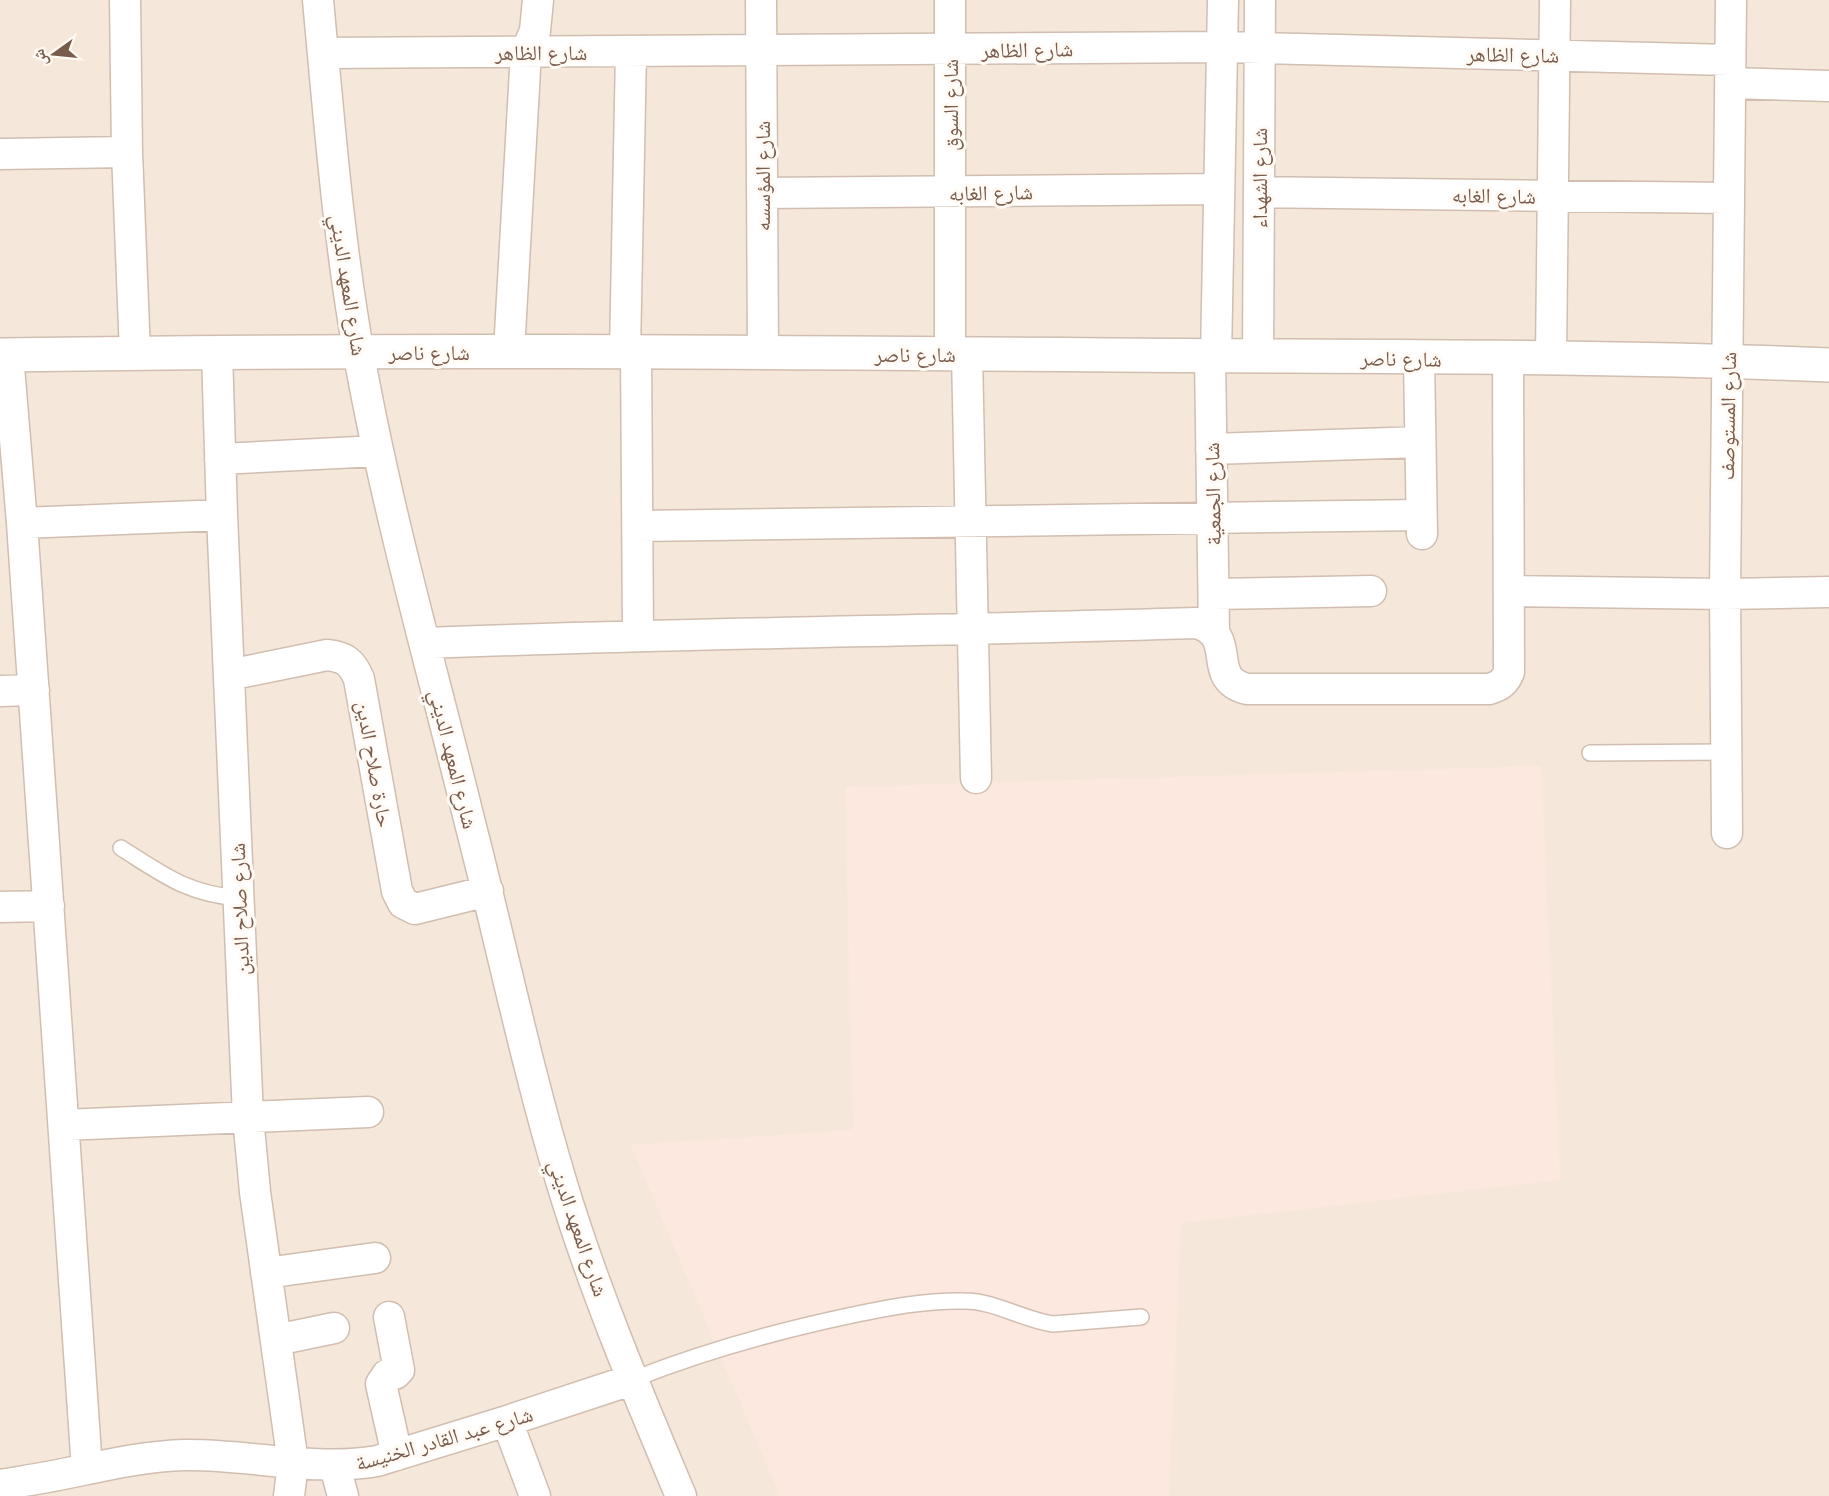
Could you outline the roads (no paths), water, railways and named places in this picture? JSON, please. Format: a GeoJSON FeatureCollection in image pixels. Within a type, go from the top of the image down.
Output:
{"type":"FeatureCollection","features":[{"type":"Feature","properties":{"kind":"street"},"geometry":{"type":"LineString","coordinates":[[125,0],[127,152],[135,353]]}},
{"type":"Feature","properties":{"kind":"street","name":"شارع المعهد الديني"},"geometry":{"type":"LineString","coordinates":[[318,0],[336,203],[358,352],[377,451],[488,891],[534,1090],[563,1188],[597,1284],[681,1496]]}},
{"type":"Feature","properties":{"kind":"street"},"geometry":{"type":"LineString","coordinates":[[509,351],[526,52],[535,31],[538,0]]}},
{"type":"Feature","properties":{"kind":"street","name":"شارع المؤسسه"},"geometry":{"type":"LineString","coordinates":[[761,0],[763,353]]}},
{"type":"Feature","properties":{"kind":"street","name":"شارع السوق"},"geometry":{"type":"LineString","coordinates":[[950,0],[950,192],[971,522],[976,778]]}},
{"type":"Feature","properties":{"kind":"street","name":"شارع الشهداء"},"geometry":{"type":"LineString","coordinates":[[1213,356],[1223,0]]}},
{"type":"Feature","properties":{"kind":"street","name":"شارع الشهداء"},"geometry":{"type":"LineString","coordinates":[[1258,356],[1260,0]]}},
{"type":"Feature","properties":{"kind":"street"},"geometry":{"type":"LineString","coordinates":[[1551,358],[1555,0]]}},
{"type":"Feature","properties":{"kind":"street","name":"شارع المستوصف"},"geometry":{"type":"LineString","coordinates":[[1726,833],[1725,594],[1731,0]]}},
{"type":"Feature","properties":{"kind":"street","name":"شارع الظاهر"},"geometry":{"type":"LineString","coordinates":[[323,53],[1222,47],[1554,55],[1730,72],[1829,86]]}},
{"type":"Feature","properties":{"kind":"street"},"geometry":{"type":"LineString","coordinates":[[631,52],[630,352],[638,526],[638,635]]}},
{"type":"Feature","properties":{"kind":"street"},"geometry":{"type":"LineString","coordinates":[[0,154],[127,152]]}},
{"type":"Feature","properties":{"kind":"street","name":"شارع الغابه"},"geometry":{"type":"LineString","coordinates":[[762,193],[1219,189]]}},
{"type":"Feature","properties":{"kind":"street","name":"شارع الغابه"},"geometry":{"type":"LineString","coordinates":[[1259,192],[1729,198]]}},
{"type":"Feature","properties":{"kind":"street","name":"شارع ناصر"},"geometry":{"type":"LineString","coordinates":[[4,355],[509,351],[1551,358],[1829,365]]}},
{"type":"Feature","properties":{"kind":"street","name":"شارع صلاح الدين"},"geometry":{"type":"LineString","coordinates":[[217,352],[248,1117],[255,1192],[293,1463],[289,1496]]}},
{"type":"Feature","properties":{"kind":"street"},"geometry":{"type":"LineString","coordinates":[[4,355],[10,488],[22,523],[64,1125],[74,1479]]}},
{"type":"Feature","properties":{"kind":"street","name":"شارع الجمعية"},"geometry":{"type":"LineString","coordinates":[[1213,356],[1211,449],[1214,632],[1220,641],[1225,675],[1231,682],[1247,689],[1489,689],[1498,687],[1506,680],[1509,672],[1508,359]]}},
{"type":"Feature","properties":{"kind":"street"},"geometry":{"type":"LineString","coordinates":[[638,526],[1212,518],[1422,524],[1419,358]]}},
{"type":"Feature","properties":{"kind":"street"},"geometry":{"type":"LineString","coordinates":[[1211,449],[1420,442]]}},
{"type":"Feature","properties":{"kind":"street"},"geometry":{"type":"LineString","coordinates":[[220,459],[377,451]]}},
{"type":"Feature","properties":{"kind":"street"},"geometry":{"type":"LineString","coordinates":[[22,523],[222,515]]}},
{"type":"Feature","properties":{"kind":"street"},"geometry":{"type":"LineString","coordinates":[[1214,594],[1371,591]]}},
{"type":"Feature","properties":{"kind":"street"},"geometry":{"type":"LineString","coordinates":[[1509,591],[1725,594],[1829,592]]}},
{"type":"Feature","properties":{"kind":"street"},"geometry":{"type":"LineString","coordinates":[[426,644],[638,635],[974,630],[1197,623],[1214,632]]}},
{"type":"Feature","properties":{"kind":"street","name":"حارة صلاح الدين"},"geometry":{"type":"LineString","coordinates":[[229,675],[327,656],[342,657],[353,665],[359,679],[397,891],[403,903],[416,909],[488,891]]}},
{"type":"Feature","properties":{"kind":"street"},"geometry":{"type":"LineString","coordinates":[[0,691],[34,690]]}},
{"type":"Feature","properties":{"kind":"street"},"geometry":{"type":"LineString","coordinates":[[0,907],[49,906]]}},
{"type":"Feature","properties":{"kind":"street"},"geometry":{"type":"LineString","coordinates":[[64,1125],[368,1112]]}},
{"type":"Feature","properties":{"kind":"street"},"geometry":{"type":"LineString","coordinates":[[266,1273],[375,1258]]}},
{"type":"Feature","properties":{"kind":"street"},"geometry":{"type":"LineString","coordinates":[[389,1317],[399,1367],[395,1374],[384,1378],[381,1384],[397,1455]]}},
{"type":"Feature","properties":{"kind":"street"},"geometry":{"type":"LineString","coordinates":[[276,1340],[334,1328]]}},
{"type":"Feature","properties":{"kind":"street","name":"شارع عبد القادر الخنيسة"},"geometry":{"type":"LineString","coordinates":[[0,1485],[74,1479],[135,1459],[184,1455],[232,1455],[335,1466],[376,1461],[634,1379]]}},
{"type":"Feature","properties":{"kind":"street"},"geometry":{"type":"LineString","coordinates":[[507,1421],[535,1496]]}},
{"type":"Feature","properties":{"kind":"street"},"geometry":{"type":"LineString","coordinates":[[335,1466],[343,1496]]}},
{"type":"Feature","properties":{"kind":"lane"},"geometry":{"type":"LineString","coordinates":[[1590,753],[1726,752]]}},
{"type":"Feature","properties":{"kind":"lane"},"geometry":{"type":"LineString","coordinates":[[121,848],[175,882],[201,892],[239,898]]}},
{"type":"Feature","properties":{"kind":"lane"},"geometry":{"type":"LineString","coordinates":[[634,1379],[690,1357],[778,1331],[905,1304],[965,1300],[980,1302],[1039,1322],[1053,1324],[1141,1317]]}}]}
